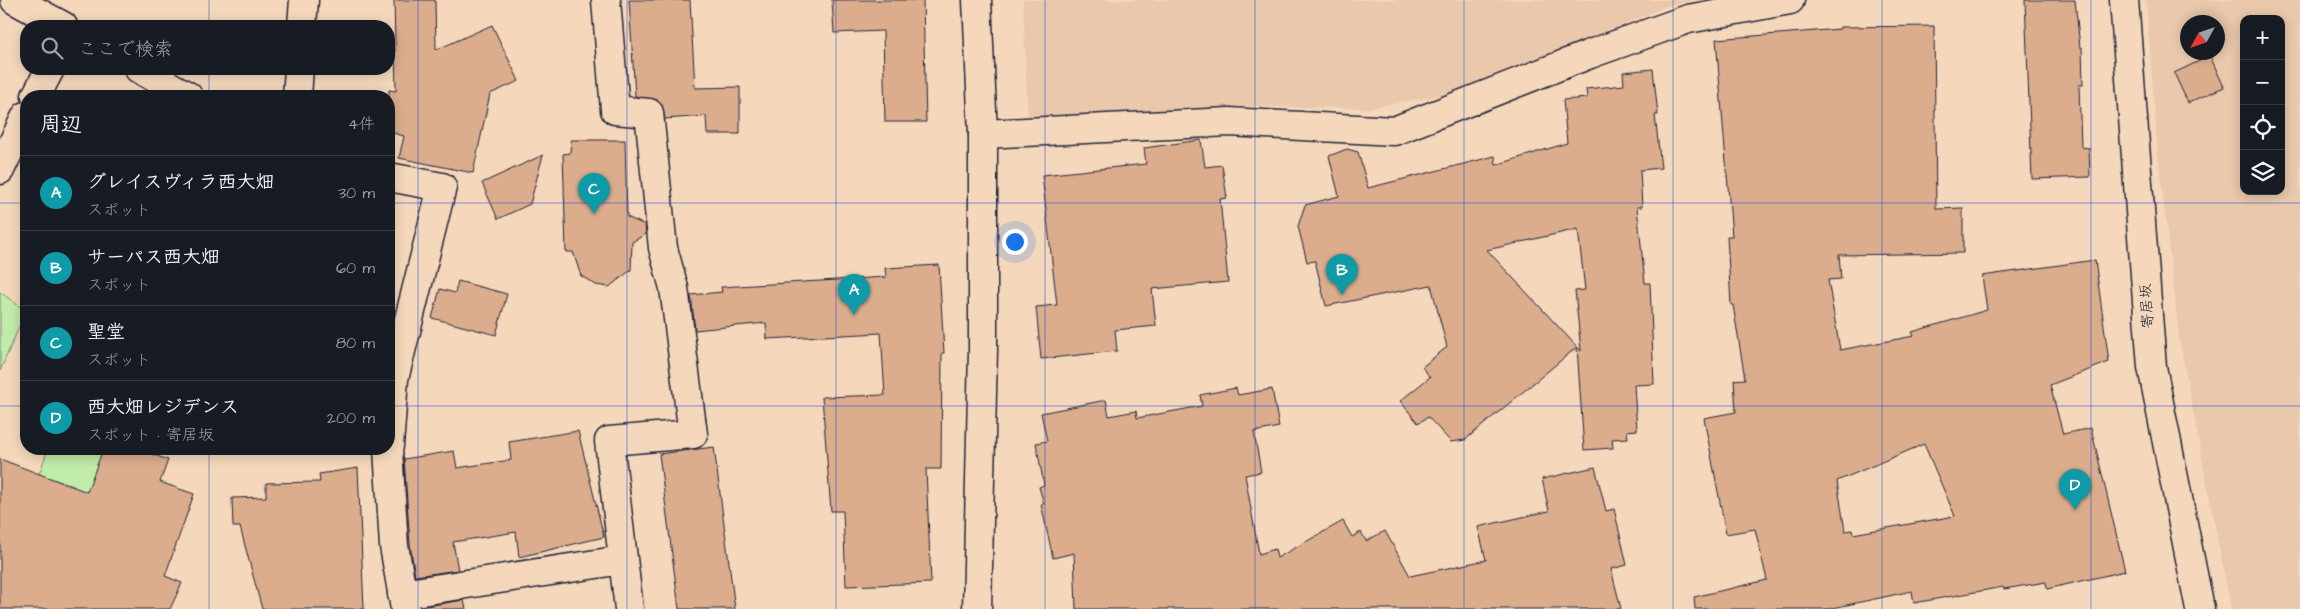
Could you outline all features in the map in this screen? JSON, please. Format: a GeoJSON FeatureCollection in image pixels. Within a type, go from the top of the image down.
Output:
{"type":"FeatureCollection","features":[{"type":"Feature","properties":{"kind":"street"},"geometry":{"type":"LineString","coordinates":[[15,0],[52,20]]}},
{"type":"Feature","properties":{"kind":"street"},"geometry":{"type":"LineString","coordinates":[[302,20],[304,0]]}},
{"type":"Feature","properties":{"kind":"street"},"geometry":{"type":"LineString","coordinates":[[606,0],[615,110],[650,113],[663,248],[674,288],[693,434],[608,440],[629,609]]}},
{"type":"Feature","properties":{"kind":"street"},"geometry":{"type":"LineString","coordinates":[[977,0],[983,134],[983,350],[978,609]]}},
{"type":"Feature","properties":{"kind":"street"},"geometry":{"type":"LineString","coordinates":[[983,134],[1229,122],[1394,131],[1590,54],[1688,19],[1790,0]]}},
{"type":"Feature","properties":{"kind":"street","name":"寄居坂"},"geometry":{"type":"LineString","coordinates":[[2124,0],[2152,367],[2200,609]]}},
{"type":"Feature","properties":{"kind":"street"},"geometry":{"type":"LineString","coordinates":[[39,90],[47,75]]}},
{"type":"Feature","properties":{"kind":"street"},"geometry":{"type":"LineString","coordinates":[[150,75],[177,90]]}},
{"type":"Feature","properties":{"kind":"street"},"geometry":{"type":"LineString","coordinates":[[297,90],[299,75]]}},
{"type":"Feature","properties":{"kind":"street"},"geometry":{"type":"LineString","coordinates":[[0,170],[20,128]]}},
{"type":"Feature","properties":{"kind":"street"},"geometry":{"type":"LineString","coordinates":[[395,178],[442,187],[395,375]]}},
{"type":"Feature","properties":{"kind":"street"},"geometry":{"type":"LineString","coordinates":[[389,455],[394,546],[404,601],[622,560]]}},
{"type":"Feature","properties":{"kind":"shaded area"},"geometry":{"type":"Polygon","coordinates":[[[1023,0],[1695,0],[1669,5],[1455,93],[1368,108],[1240,106],[1053,128],[1028,121],[1023,0]]]}},
{"type":"Feature","properties":{"kind":"shaded area"},"geometry":{"type":"Polygon","coordinates":[[[2146,0],[2300,0],[2300,609],[2231,609],[2180,344],[2158,154],[2146,0]]]}},
{"type":"Feature","properties":{"kind":"green space"},"geometry":{"type":"Polygon","coordinates":[[[0,292],[20,307],[20,325],[0,371],[0,292]]]}},
{"type":"Feature","properties":{"kind":"green space"},"geometry":{"type":"Polygon","coordinates":[[[46,455],[144,455],[100,549],[25,514],[46,455]],[[49,478],[63,512],[74,486],[49,478]]]}},
{"type":"Feature","properties":{"kind":"building"},"geometry":{"type":"Polygon","coordinates":[[[394,0],[435,0],[436,50],[492,25],[519,81],[490,94],[473,173],[399,158],[404,136],[395,134],[394,0]]]}},
{"type":"Feature","properties":{"kind":"building"},"geometry":{"type":"Polygon","coordinates":[[[629,0],[690,0],[695,88],[740,87],[740,134],[707,134],[706,116],[665,119],[662,105],[657,100],[635,96],[629,0]]]}},
{"type":"Feature","properties":{"kind":"building"},"geometry":{"type":"Polygon","coordinates":[[[832,0],[923,0],[926,122],[885,122],[883,31],[834,33],[832,0]]]}},
{"type":"Feature","properties":{"kind":"building"},"geometry":{"type":"Polygon","coordinates":[[[2025,0],[2075,0],[2080,47],[2082,47],[2083,85],[2079,85],[2081,147],[2089,148],[2090,177],[2032,179],[2025,0]]]}},
{"type":"Feature","properties":{"kind":"building"},"geometry":{"type":"Polygon","coordinates":[[[1934,26],[1936,209],[1963,208],[1963,253],[1839,255],[1841,279],[1828,280],[1840,350],[1914,336],[1912,332],[1987,310],[1982,276],[2095,260],[2109,362],[2050,385],[2063,434],[2091,428],[2125,571],[2047,589],[2046,582],[2004,589],[2003,587],[1914,603],[1912,591],[1828,609],[1695,609],[1694,597],[1767,580],[1755,529],[1726,534],[1704,418],[1736,412],[1734,380],[1745,379],[1733,305],[1731,305],[1727,236],[1732,236],[1716,39],[1840,29],[1840,27],[1934,26]],[[1924,444],[1837,481],[1845,531],[1852,530],[1853,534],[1955,516],[1924,444]]]}},
{"type":"Feature","properties":{"kind":"building"},"geometry":{"type":"Polygon","coordinates":[[[2202,60],[2212,60],[2224,87],[2188,103],[2174,73],[2202,60]]]}},
{"type":"Feature","properties":{"kind":"building"},"geometry":{"type":"Polygon","coordinates":[[[1653,69],[1658,115],[1655,115],[1661,168],[1640,170],[1642,207],[1637,207],[1645,283],[1650,283],[1654,384],[1634,385],[1637,430],[1627,431],[1628,438],[1612,439],[1613,448],[1584,450],[1577,347],[1465,440],[1451,442],[1428,417],[1418,423],[1400,401],[1430,377],[1422,367],[1447,347],[1431,285],[1326,306],[1315,261],[1307,262],[1298,226],[1305,205],[1339,196],[1329,156],[1347,149],[1358,152],[1368,188],[1495,156],[1496,165],[1567,143],[1563,100],[1587,98],[1586,89],[1624,85],[1623,72],[1653,69]],[[1578,229],[1487,250],[1581,351],[1575,291],[1585,290],[1578,229]]]}},
{"type":"Feature","properties":{"kind":"building"},"geometry":{"type":"Polygon","coordinates":[[[571,140],[625,140],[627,217],[645,225],[646,234],[632,242],[631,270],[609,287],[596,285],[581,276],[573,252],[566,252],[563,154],[570,153],[571,140]]]}},
{"type":"Feature","properties":{"kind":"building"},"geometry":{"type":"Polygon","coordinates":[[[1201,140],[1205,167],[1222,165],[1227,198],[1220,199],[1228,282],[1152,289],[1156,326],[1115,330],[1117,351],[1041,359],[1036,307],[1057,305],[1042,175],[1146,164],[1144,148],[1201,140]]]}},
{"type":"Feature","properties":{"kind":"building"},"geometry":{"type":"Polygon","coordinates":[[[543,155],[530,204],[498,219],[482,183],[543,155]]]}},
{"type":"Feature","properties":{"kind":"building"},"geometry":{"type":"Polygon","coordinates":[[[939,265],[944,353],[942,353],[941,469],[926,469],[931,583],[846,586],[843,511],[831,511],[822,397],[885,395],[881,333],[767,339],[766,323],[695,330],[691,295],[722,292],[721,287],[886,277],[885,268],[939,265]]]}},
{"type":"Feature","properties":{"kind":"building"},"geometry":{"type":"Polygon","coordinates":[[[458,281],[507,294],[496,335],[432,318],[440,289],[455,293],[458,281]]]}},
{"type":"Feature","properties":{"kind":"building"},"geometry":{"type":"Polygon","coordinates":[[[1236,388],[1238,395],[1272,389],[1279,427],[1254,432],[1261,472],[1245,475],[1259,554],[1275,549],[1277,558],[1343,521],[1352,537],[1361,532],[1366,541],[1385,531],[1410,576],[1486,560],[1478,527],[1549,511],[1542,479],[1595,467],[1606,511],[1614,509],[1627,565],[1611,569],[1621,609],[1076,609],[1074,553],[1053,558],[1041,504],[1044,504],[1039,487],[1044,485],[1036,443],[1047,441],[1041,413],[1106,400],[1109,416],[1136,411],[1137,418],[1202,406],[1200,395],[1236,388]]]}},
{"type":"Feature","properties":{"kind":"building"},"geometry":{"type":"Polygon","coordinates":[[[578,431],[604,537],[519,557],[516,532],[453,542],[458,570],[415,576],[410,544],[404,459],[454,451],[457,468],[511,460],[509,442],[578,431]]]}},
{"type":"Feature","properties":{"kind":"building"},"geometry":{"type":"Polygon","coordinates":[[[714,447],[735,609],[679,609],[659,454],[714,447]]]}},
{"type":"Feature","properties":{"kind":"building"},"geometry":{"type":"Polygon","coordinates":[[[101,455],[154,455],[168,460],[160,482],[194,494],[165,576],[182,583],[170,609],[0,609],[0,459],[87,492],[101,455]]]}},
{"type":"Feature","properties":{"kind":"building"},"geometry":{"type":"Polygon","coordinates":[[[358,468],[364,609],[262,609],[240,527],[233,527],[232,498],[266,497],[266,483],[320,482],[319,474],[358,468]]]}},
{"type":"Feature","properties":{"kind":"building"},"geometry":{"type":"Polygon","coordinates":[[[464,600],[466,609],[420,609],[420,607],[464,600]]]}},
{"type":"Feature","properties":{"kind":"place","name":"聖堂"},"geometry":{"type":"Point","coordinates":[594,214]}},
{"type":"Feature","properties":{"kind":"place","name":"サーパス西大畑"},"geometry":{"type":"Point","coordinates":[1342,295]}},
{"type":"Feature","properties":{"kind":"place","name":"グレイスヴィラ西大畑"},"geometry":{"type":"Point","coordinates":[854,315]}},
{"type":"Feature","properties":{"kind":"place","name":"西大畑レジデンス"},"geometry":{"type":"Point","coordinates":[2075,510]}}]}
